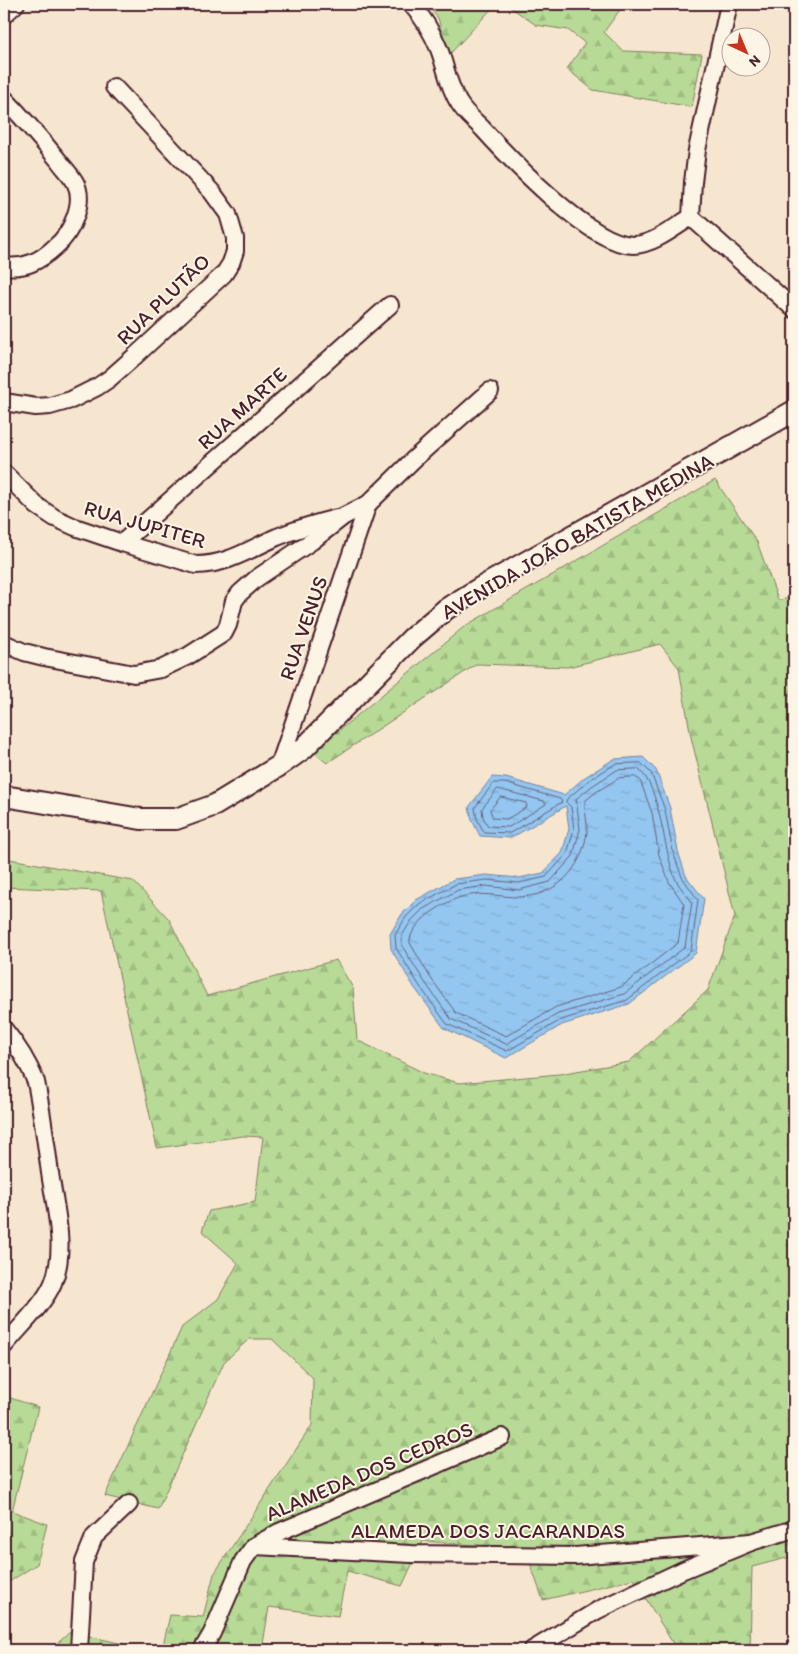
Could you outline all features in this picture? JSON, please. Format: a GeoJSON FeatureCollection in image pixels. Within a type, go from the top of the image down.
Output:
{"type":"FeatureCollection","features":[{"type":"Feature","properties":{"kind":"main road","name":"AVENIDA JOÃO BATISTA MEDINA"},"geometry":{"type":"LineString","coordinates":[[4,796],[141,819],[176,818],[215,805],[279,766],[302,749],[412,638],[446,610],[480,588],[794,411]]}},
{"type":"Feature","properties":{"kind":"street"},"geometry":{"type":"LineString","coordinates":[[4,15],[16,4]]}},
{"type":"Feature","properties":{"kind":"street"},"geometry":{"type":"LineString","coordinates":[[411,4],[431,30],[459,104],[564,209],[586,226],[614,242],[634,245],[649,241],[691,217]]}},
{"type":"Feature","properties":{"kind":"street"},"geometry":{"type":"LineString","coordinates":[[691,217],[697,150],[730,4]]}},
{"type":"Feature","properties":{"kind":"street","name":"RUA PLUTÃO"},"geometry":{"type":"LineString","coordinates":[[4,402],[36,407],[50,406],[71,400],[109,379],[224,274],[231,263],[235,251],[235,238],[228,214],[217,199],[114,86]]}},
{"type":"Feature","properties":{"kind":"street"},"geometry":{"type":"LineString","coordinates":[[4,98],[45,144],[76,183],[78,207],[73,222],[60,244],[40,260],[21,267],[4,266]]}},
{"type":"Feature","properties":{"kind":"street"},"geometry":{"type":"LineString","coordinates":[[691,217],[794,309]]}},
{"type":"Feature","properties":{"kind":"street","name":"RUA MARTE"},"geometry":{"type":"LineString","coordinates":[[122,543],[390,305]]}},
{"type":"Feature","properties":{"kind":"street"},"geometry":{"type":"LineString","coordinates":[[4,643],[24,652],[44,657],[134,674],[161,669],[188,656],[224,633],[234,601],[240,593],[270,568],[312,541],[344,516],[368,504],[414,458],[490,391]]}},
{"type":"Feature","properties":{"kind":"street","name":"RUA JUPITER"},"geometry":{"type":"LineString","coordinates":[[4,473],[36,506],[55,518],[122,543],[184,562],[207,565],[230,560],[305,526],[344,516]]}},
{"type":"Feature","properties":{"kind":"street","name":"RUA VENUS"},"geometry":{"type":"LineString","coordinates":[[279,766],[368,504]]}},
{"type":"Feature","properties":{"kind":"street"},"geometry":{"type":"LineString","coordinates":[[4,1029],[19,1047],[36,1082],[58,1223],[59,1250],[58,1268],[44,1298],[4,1346]]}},
{"type":"Feature","properties":{"kind":"street","name":"ALAMEDA DOS CEDROS"},"geometry":{"type":"LineString","coordinates":[[254,1546],[279,1532],[502,1437]]}},
{"type":"Feature","properties":{"kind":"street"},"geometry":{"type":"LineString","coordinates":[[79,1650],[84,1562],[94,1537],[129,1504]]}},
{"type":"Feature","properties":{"kind":"street"},"geometry":{"type":"LineString","coordinates":[[532,1650],[598,1610],[683,1570],[752,1542],[794,1529]]}},
{"type":"Feature","properties":{"kind":"street","name":"ALAMEDA DOS JACARANDAS"},"geometry":{"type":"LineString","coordinates":[[254,1546],[411,1554],[575,1556],[752,1542]]}},
{"type":"Feature","properties":{"kind":"street"},"geometry":{"type":"LineString","coordinates":[[202,1650],[212,1633],[243,1561],[254,1546]]}},
{"type":"Feature","properties":{"kind":"green space"},"geometry":{"type":"Polygon","coordinates":[[[426,4],[496,4],[448,56],[438,18],[426,4]]]}},
{"type":"Feature","properties":{"kind":"green space"},"geometry":{"type":"Polygon","coordinates":[[[506,4],[624,4],[604,32],[623,51],[702,54],[692,107],[593,90],[567,69],[585,43],[568,30],[536,25],[506,4]]]}},
{"type":"Feature","properties":{"kind":"green space"},"geometry":{"type":"Polygon","coordinates":[[[715,480],[757,542],[778,600],[794,598],[794,1556],[752,1567],[750,1650],[677,1650],[634,1579],[543,1600],[525,1549],[423,1541],[402,1586],[347,1571],[338,1616],[269,1607],[262,1650],[162,1650],[170,1615],[203,1617],[214,1574],[312,1425],[313,1378],[272,1339],[249,1339],[224,1362],[158,1509],[105,1496],[182,1327],[218,1299],[238,1263],[202,1231],[209,1211],[255,1202],[263,1137],[243,1136],[157,1148],[101,891],[4,887],[4,858],[133,881],[169,919],[207,996],[336,960],[353,988],[357,1040],[424,1073],[459,1083],[559,1074],[629,1062],[708,990],[735,916],[691,737],[679,668],[660,644],[568,667],[477,664],[327,763],[313,752],[465,626],[715,480]]]}},
{"type":"Feature","properties":{"kind":"green space"},"geometry":{"type":"Polygon","coordinates":[[[4,1396],[38,1407],[12,1511],[47,1524],[37,1564],[4,1585],[4,1396]]]}},
{"type":"Feature","properties":{"kind":"green space"},"geometry":{"type":"Polygon","coordinates":[[[70,1632],[151,1650],[50,1650],[70,1632]]]}},
{"type":"Feature","properties":{"kind":"water"},"geometry":{"type":"Polygon","coordinates":[[[643,757],[656,770],[670,808],[678,851],[686,876],[704,899],[696,953],[629,1004],[562,1025],[506,1058],[444,1028],[414,987],[391,949],[390,934],[402,914],[416,900],[454,879],[486,875],[519,878],[543,873],[562,853],[569,829],[566,806],[511,838],[480,836],[472,820],[469,807],[492,777],[506,778],[564,795],[585,777],[614,759],[643,757]]]}}]}
